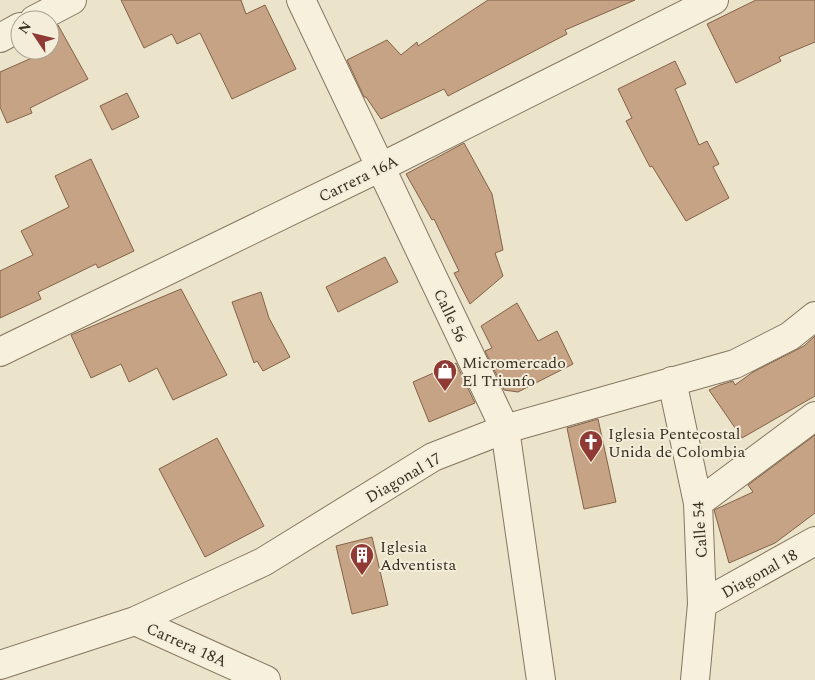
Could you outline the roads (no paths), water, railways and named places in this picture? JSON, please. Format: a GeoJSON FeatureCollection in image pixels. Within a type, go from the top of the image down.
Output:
{"type":"FeatureCollection","features":[{"type":"Feature","properties":{"kind":"street"},"geometry":{"type":"LineString","coordinates":[[53,10],[72,0]]}},
{"type":"Feature","properties":{"kind":"street","name":"Calle 56"},"geometry":{"type":"LineString","coordinates":[[301,0],[505,429],[541,680]]}},
{"type":"Feature","properties":{"kind":"street","name":"Carrera 16A"},"geometry":{"type":"LineString","coordinates":[[0,352],[381,167],[714,0]]}},
{"type":"Feature","properties":{"kind":"street","name":"Diagonal 17"},"geometry":{"type":"LineString","coordinates":[[0,665],[136,621],[263,562],[433,458],[505,429],[736,364],[790,336],[815,316]]}},
{"type":"Feature","properties":{"kind":"street","name":"Calle 54"},"geometry":{"type":"LineString","coordinates":[[672,381],[698,503],[702,604],[695,680]]}},
{"type":"Feature","properties":{"kind":"street"},"geometry":{"type":"LineString","coordinates":[[698,503],[815,416]]}},
{"type":"Feature","properties":{"kind":"street","name":"Diagonal 18"},"geometry":{"type":"LineString","coordinates":[[702,604],[815,541]]}},
{"type":"Feature","properties":{"kind":"street","name":"Carrera 18A"},"geometry":{"type":"LineString","coordinates":[[136,621],[266,680]]}},
{"type":"Feature","properties":{"kind":"place","name":"Micromercado El Triunfo"},"geometry":{"type":"Point","coordinates":[445,392]}},
{"type":"Feature","properties":{"kind":"place","name":"Iglesia Pentecostal Unida de Colombia"},"geometry":{"type":"Point","coordinates":[591,463]}},
{"type":"Feature","properties":{"kind":"place","name":"Iglesia Adventista"},"geometry":{"type":"Point","coordinates":[362,576]}}]}
